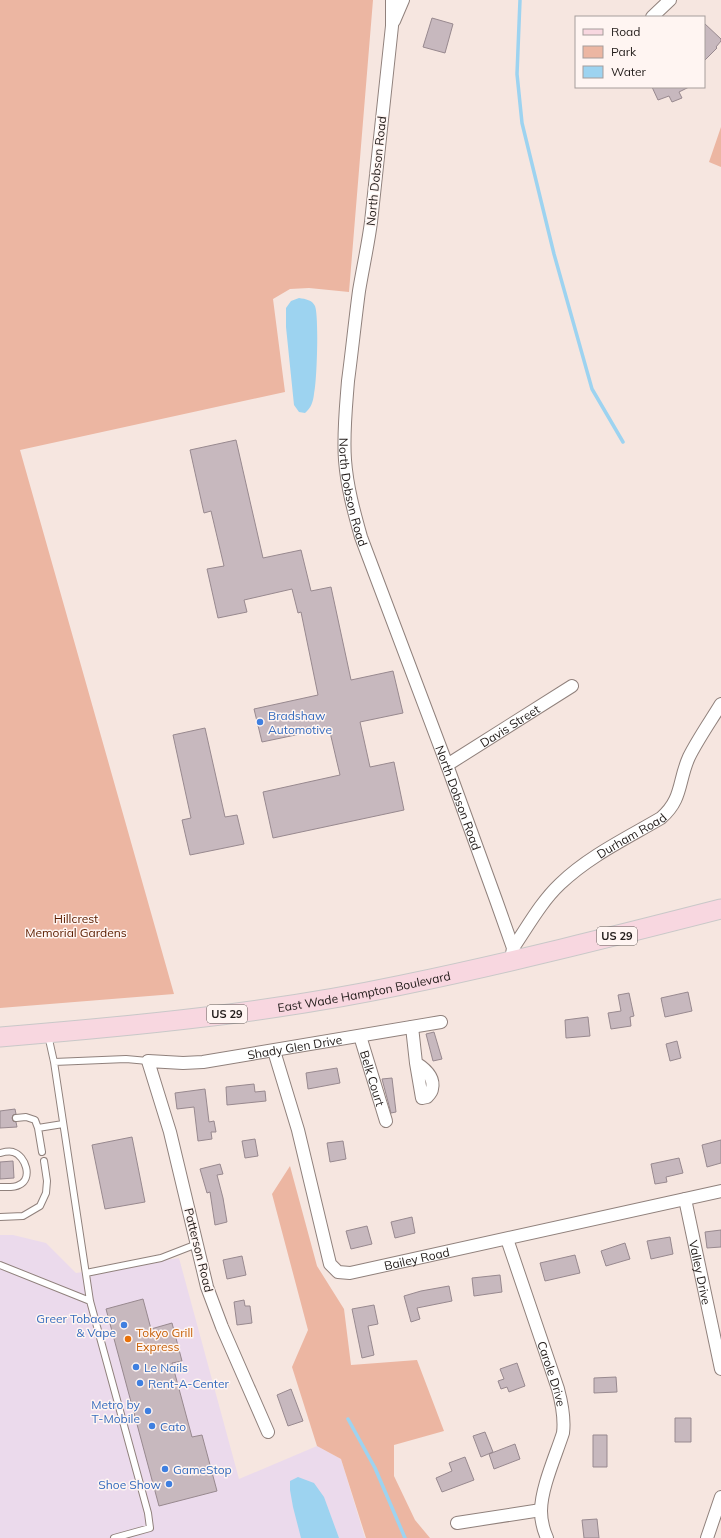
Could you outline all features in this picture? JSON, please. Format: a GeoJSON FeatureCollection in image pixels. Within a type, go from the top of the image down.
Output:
{"type":"FeatureCollection","features":[{"type":"Feature","properties":{"kind":"main road","name":"East Wade Hampton Boulevard"},"geometry":{"type":"LineString","coordinates":[[0,1037],[137,1025],[269,1008],[401,986],[512,954],[578,946],[721,909]]}},
{"type":"Feature","properties":{"kind":"street","name":"North Dobson Road"},"geometry":{"type":"LineString","coordinates":[[392,0],[392,26],[367,253],[359,289],[350,363],[345,412],[345,460],[352,506],[361,537],[447,765],[512,954]]}},
{"type":"Feature","properties":{"kind":"street"},"geometry":{"type":"LineString","coordinates":[[392,26],[403,0]]}},
{"type":"Feature","properties":{"kind":"street"},"geometry":{"type":"LineString","coordinates":[[653,16],[670,0]]}},
{"type":"Feature","properties":{"kind":"street","name":"Davis Street"},"geometry":{"type":"LineString","coordinates":[[447,765],[572,686]]}},
{"type":"Feature","properties":{"kind":"street","name":"Durham Road"},"geometry":{"type":"LineString","coordinates":[[512,954],[549,896],[571,874],[583,864],[661,818],[670,811],[676,802],[688,759],[721,704]]}},
{"type":"Feature","properties":{"kind":"street","name":"Shady Glen Drive"},"geometry":{"type":"LineString","coordinates":[[148,1061],[183,1063],[203,1062],[441,1022]]}},
{"type":"Feature","properties":{"kind":"street"},"geometry":{"type":"LineString","coordinates":[[412,1026],[416,1063]]}},
{"type":"Feature","properties":{"kind":"street","name":"Belk Court"},"geometry":{"type":"LineString","coordinates":[[360,1036],[386,1121]]}},
{"type":"Feature","properties":{"kind":"street","name":"Bailey Road"},"geometry":{"type":"LineString","coordinates":[[274,1051],[298,1130],[330,1264],[333,1269],[338,1272],[350,1273],[721,1191]]}},
{"type":"Feature","properties":{"kind":"street","name":"Patterson Road"},"geometry":{"type":"LineString","coordinates":[[148,1061],[170,1132],[209,1294],[268,1432]]}},
{"type":"Feature","properties":{"kind":"street","name":"Valley Drive"},"geometry":{"type":"LineString","coordinates":[[685,1199],[721,1369]]}},
{"type":"Feature","properties":{"kind":"street","name":"Carole Drive"},"geometry":{"type":"LineString","coordinates":[[507,1239],[563,1407],[563,1433],[543,1495],[541,1510],[541,1520],[547,1538]]}},
{"type":"Feature","properties":{"kind":"street"},"geometry":{"type":"LineString","coordinates":[[707,1538],[721,1497]]}},
{"type":"Feature","properties":{"kind":"street"},"geometry":{"type":"LineString","coordinates":[[457,1523],[541,1510]]}},
{"type":"Feature","properties":{"kind":"lane"},"geometry":{"type":"LineString","coordinates":[[47,1033],[54,1062],[90,1301],[148,1513],[150,1528],[114,1538]]}},
{"type":"Feature","properties":{"kind":"lane"},"geometry":{"type":"LineString","coordinates":[[54,1062],[126,1059],[148,1061]]}},
{"type":"Feature","properties":{"kind":"lane"},"geometry":{"type":"LineString","coordinates":[[16,1118],[26,1117],[35,1120],[38,1128],[42,1152]]}},
{"type":"Feature","properties":{"kind":"lane"},"geometry":{"type":"LineString","coordinates":[[38,1128],[63,1124]]}},
{"type":"Feature","properties":{"kind":"lane"},"geometry":{"type":"LineString","coordinates":[[0,1153],[12,1152],[17,1154],[25,1162],[26,1168],[23,1182],[18,1186],[0,1187]]}},
{"type":"Feature","properties":{"kind":"lane"},"geometry":{"type":"LineString","coordinates":[[3,1217],[23,1216],[40,1206],[46,1193],[47,1180],[44,1161]]}},
{"type":"Feature","properties":{"kind":"lane"},"geometry":{"type":"LineString","coordinates":[[86,1273],[161,1258],[197,1244]]}},
{"type":"Feature","properties":{"kind":"lane"},"geometry":{"type":"LineString","coordinates":[[0,1265],[90,1301]]}},
{"type":"Feature","properties":{"kind":"shaded area"},"geometry":{"type":"Polygon","coordinates":[[[0,1235],[13,1235],[46,1243],[76,1273],[179,1258],[239,1479],[317,1446],[341,1459],[365,1538],[0,1538],[0,1235]]]}},
{"type":"Feature","properties":{"kind":"green space","name":"Hillcrest Memorial Gardens"},"geometry":{"type":"Polygon","coordinates":[[[0,0],[373,0],[349,292],[309,288],[290,289],[273,299],[285,392],[20,450],[174,994],[0,1008],[0,0]]]}},
{"type":"Feature","properties":{"kind":"green space"},"geometry":{"type":"Polygon","coordinates":[[[721,127],[721,167],[709,162],[721,127]]]}},
{"type":"Feature","properties":{"kind":"green space"},"geometry":{"type":"Polygon","coordinates":[[[290,1166],[317,1266],[344,1309],[351,1365],[417,1360],[444,1431],[394,1445],[394,1476],[415,1520],[430,1538],[366,1538],[341,1459],[317,1446],[292,1367],[308,1330],[272,1194],[290,1166]]]}},
{"type":"Feature","properties":{"kind":"water"},"geometry":{"type":"Polygon","coordinates":[[[299,298],[308,300],[314,304],[317,322],[315,387],[313,400],[309,409],[305,413],[299,412],[294,405],[286,327],[286,308],[291,301],[299,298]]]}},
{"type":"Feature","properties":{"kind":"water"},"geometry":{"type":"Polygon","coordinates":[[[298,1477],[314,1483],[324,1497],[339,1538],[301,1538],[290,1490],[290,1481],[298,1477]]]}},
{"type":"Feature","properties":{"kind":"building"},"geometry":{"type":"Polygon","coordinates":[[[432,18],[453,24],[445,53],[423,47],[432,18]]]}},
{"type":"Feature","properties":{"kind":"building"},"geometry":{"type":"Polygon","coordinates":[[[705,24],[721,39],[716,47],[717,48],[705,60],[705,24]]]}},
{"type":"Feature","properties":{"kind":"building"},"geometry":{"type":"Polygon","coordinates":[[[652,88],[687,88],[679,92],[682,98],[672,102],[669,96],[658,100],[652,88]]]}},
{"type":"Feature","properties":{"kind":"building"},"geometry":{"type":"Polygon","coordinates":[[[236,440],[263,558],[301,550],[311,591],[331,587],[351,680],[393,671],[403,713],[360,722],[370,767],[394,762],[404,810],[273,838],[263,792],[340,775],[329,728],[262,742],[254,709],[318,695],[301,612],[298,613],[292,589],[244,600],[247,612],[218,618],[207,569],[224,566],[211,511],[204,513],[190,450],[236,440]]]}},
{"type":"Feature","properties":{"kind":"building"},"geometry":{"type":"Polygon","coordinates":[[[205,728],[225,817],[237,815],[244,844],[190,855],[182,820],[191,818],[173,735],[205,728]]]}},
{"type":"Feature","properties":{"kind":"building"},"geometry":{"type":"Polygon","coordinates":[[[688,992],[692,1011],[665,1017],[661,998],[688,992]]]}},
{"type":"Feature","properties":{"kind":"building"},"geometry":{"type":"Polygon","coordinates":[[[629,993],[634,1016],[630,1017],[631,1026],[611,1029],[608,1013],[621,1011],[618,995],[629,993]]]}},
{"type":"Feature","properties":{"kind":"building"},"geometry":{"type":"Polygon","coordinates":[[[588,1017],[590,1036],[566,1038],[565,1020],[588,1017]]]}},
{"type":"Feature","properties":{"kind":"building"},"geometry":{"type":"Polygon","coordinates":[[[434,1032],[442,1059],[433,1061],[426,1034],[434,1032]]]}},
{"type":"Feature","properties":{"kind":"building"},"geometry":{"type":"Polygon","coordinates":[[[677,1041],[681,1058],[670,1061],[666,1044],[677,1041]]]}},
{"type":"Feature","properties":{"kind":"building"},"geometry":{"type":"Polygon","coordinates":[[[337,1068],[340,1083],[308,1089],[306,1073],[337,1068]]]}},
{"type":"Feature","properties":{"kind":"building"},"geometry":{"type":"Polygon","coordinates":[[[392,1078],[396,1112],[391,1113],[382,1079],[392,1078]]]}},
{"type":"Feature","properties":{"kind":"building"},"geometry":{"type":"Polygon","coordinates":[[[254,1084],[255,1092],[265,1091],[266,1101],[227,1105],[226,1087],[254,1084]]]}},
{"type":"Feature","properties":{"kind":"building"},"geometry":{"type":"Polygon","coordinates":[[[205,1089],[209,1122],[214,1121],[216,1132],[211,1132],[212,1139],[198,1141],[194,1107],[177,1109],[175,1093],[205,1089]]]}},
{"type":"Feature","properties":{"kind":"building"},"geometry":{"type":"Polygon","coordinates":[[[15,1109],[16,1114],[13,1115],[12,1118],[13,1121],[16,1122],[17,1127],[0,1128],[0,1111],[15,1109]]]}},
{"type":"Feature","properties":{"kind":"building"},"geometry":{"type":"Polygon","coordinates":[[[132,1137],[145,1202],[105,1209],[92,1145],[132,1137]]]}},
{"type":"Feature","properties":{"kind":"building"},"geometry":{"type":"Polygon","coordinates":[[[255,1139],[258,1156],[245,1158],[242,1141],[255,1139]]]}},
{"type":"Feature","properties":{"kind":"building"},"geometry":{"type":"Polygon","coordinates":[[[721,1140],[721,1163],[707,1167],[702,1145],[721,1140]]]}},
{"type":"Feature","properties":{"kind":"building"},"geometry":{"type":"Polygon","coordinates":[[[343,1141],[346,1159],[330,1162],[327,1143],[343,1141]]]}},
{"type":"Feature","properties":{"kind":"building"},"geometry":{"type":"Polygon","coordinates":[[[679,1158],[683,1173],[666,1177],[667,1182],[655,1184],[651,1164],[679,1158]]]}},
{"type":"Feature","properties":{"kind":"building"},"geometry":{"type":"Polygon","coordinates":[[[13,1161],[14,1178],[0,1179],[0,1162],[13,1161]]]}},
{"type":"Feature","properties":{"kind":"building"},"geometry":{"type":"Polygon","coordinates":[[[220,1164],[223,1174],[217,1175],[227,1222],[215,1225],[210,1192],[207,1193],[200,1169],[220,1164]]]}},
{"type":"Feature","properties":{"kind":"building"},"geometry":{"type":"Polygon","coordinates":[[[412,1217],[415,1233],[395,1238],[391,1222],[412,1217]]]}},
{"type":"Feature","properties":{"kind":"building"},"geometry":{"type":"Polygon","coordinates":[[[367,1226],[372,1244],[351,1249],[346,1231],[367,1226]]]}},
{"type":"Feature","properties":{"kind":"building"},"geometry":{"type":"Polygon","coordinates":[[[721,1230],[721,1247],[707,1248],[705,1232],[721,1230]]]}},
{"type":"Feature","properties":{"kind":"building"},"geometry":{"type":"Polygon","coordinates":[[[670,1237],[673,1254],[651,1259],[647,1241],[670,1237]]]}},
{"type":"Feature","properties":{"kind":"building"},"geometry":{"type":"Polygon","coordinates":[[[625,1243],[630,1259],[606,1266],[601,1251],[625,1243]]]}},
{"type":"Feature","properties":{"kind":"building"},"geometry":{"type":"Polygon","coordinates":[[[575,1255],[580,1273],[545,1281],[540,1263],[575,1255]]]}},
{"type":"Feature","properties":{"kind":"building"},"geometry":{"type":"Polygon","coordinates":[[[242,1256],[246,1275],[227,1279],[223,1260],[242,1256]]]}},
{"type":"Feature","properties":{"kind":"building"},"geometry":{"type":"Polygon","coordinates":[[[500,1275],[502,1292],[474,1296],[472,1278],[500,1275]]]}},
{"type":"Feature","properties":{"kind":"building"},"geometry":{"type":"Polygon","coordinates":[[[449,1286],[452,1301],[417,1308],[420,1319],[411,1322],[404,1296],[449,1286]]]}},
{"type":"Feature","properties":{"kind":"building"},"geometry":{"type":"Polygon","coordinates":[[[143,1299],[151,1329],[172,1323],[182,1361],[172,1363],[192,1437],[202,1435],[217,1491],[159,1506],[106,1309],[143,1299]]]}},
{"type":"Feature","properties":{"kind":"building"},"geometry":{"type":"Polygon","coordinates":[[[244,1300],[245,1306],[250,1306],[252,1323],[237,1325],[234,1302],[244,1300]]]}},
{"type":"Feature","properties":{"kind":"building"},"geometry":{"type":"Polygon","coordinates":[[[374,1305],[378,1324],[368,1326],[374,1355],[362,1358],[352,1309],[374,1305]]]}},
{"type":"Feature","properties":{"kind":"building"},"geometry":{"type":"Polygon","coordinates":[[[517,1363],[525,1386],[509,1392],[507,1387],[501,1389],[498,1381],[504,1379],[500,1369],[517,1363]]]}},
{"type":"Feature","properties":{"kind":"building"},"geometry":{"type":"Polygon","coordinates":[[[616,1377],[617,1392],[594,1393],[594,1378],[616,1377]]]}},
{"type":"Feature","properties":{"kind":"building"},"geometry":{"type":"Polygon","coordinates":[[[291,1389],[303,1421],[288,1426],[277,1395],[291,1389]]]}},
{"type":"Feature","properties":{"kind":"building"},"geometry":{"type":"Polygon","coordinates":[[[675,1418],[691,1418],[691,1442],[675,1442],[675,1418]]]}},
{"type":"Feature","properties":{"kind":"building"},"geometry":{"type":"Polygon","coordinates":[[[485,1432],[493,1452],[481,1457],[473,1436],[485,1432]]]}},
{"type":"Feature","properties":{"kind":"building"},"geometry":{"type":"Polygon","coordinates":[[[593,1435],[607,1435],[607,1467],[593,1467],[593,1435]]]}},
{"type":"Feature","properties":{"kind":"building"},"geometry":{"type":"Polygon","coordinates":[[[515,1444],[520,1459],[494,1469],[489,1454],[515,1444]]]}},
{"type":"Feature","properties":{"kind":"building"},"geometry":{"type":"Polygon","coordinates":[[[465,1457],[474,1480],[442,1492],[436,1478],[452,1471],[449,1463],[465,1457]]]}},
{"type":"Feature","properties":{"kind":"building"},"geometry":{"type":"Polygon","coordinates":[[[597,1519],[599,1538],[584,1538],[582,1520],[597,1519]]]}},
{"type":"Feature","properties":{"kind":"waterway"},"geometry":{"type":"LineString","coordinates":[[520,0],[517,74],[522,123],[554,254],[592,389],[623,442]]}},
{"type":"Feature","properties":{"kind":"waterway"},"geometry":{"type":"LineString","coordinates":[[348,1419],[375,1468],[405,1538]]}},
{"type":"Feature","properties":{"kind":"place","name":"Bradshaw Automotive"},"geometry":{"type":"Point","coordinates":[260,722]}},
{"type":"Feature","properties":{"kind":"place","name":"Greer Tobacco & Vape"},"geometry":{"type":"Point","coordinates":[124,1325]}},
{"type":"Feature","properties":{"kind":"place","name":"Tokyo Grill Express"},"geometry":{"type":"Point","coordinates":[128,1339]}},
{"type":"Feature","properties":{"kind":"place","name":"Le Nails"},"geometry":{"type":"Point","coordinates":[136,1367]}},
{"type":"Feature","properties":{"kind":"place","name":"Rent-A-Center"},"geometry":{"type":"Point","coordinates":[140,1383]}},
{"type":"Feature","properties":{"kind":"place","name":"Metro by T-Mobile"},"geometry":{"type":"Point","coordinates":[148,1411]}},
{"type":"Feature","properties":{"kind":"place","name":"Cato"},"geometry":{"type":"Point","coordinates":[152,1426]}},
{"type":"Feature","properties":{"kind":"place","name":"GameStop"},"geometry":{"type":"Point","coordinates":[165,1469]}},
{"type":"Feature","properties":{"kind":"place","name":"Shoe Show"},"geometry":{"type":"Point","coordinates":[169,1484]}}]}
